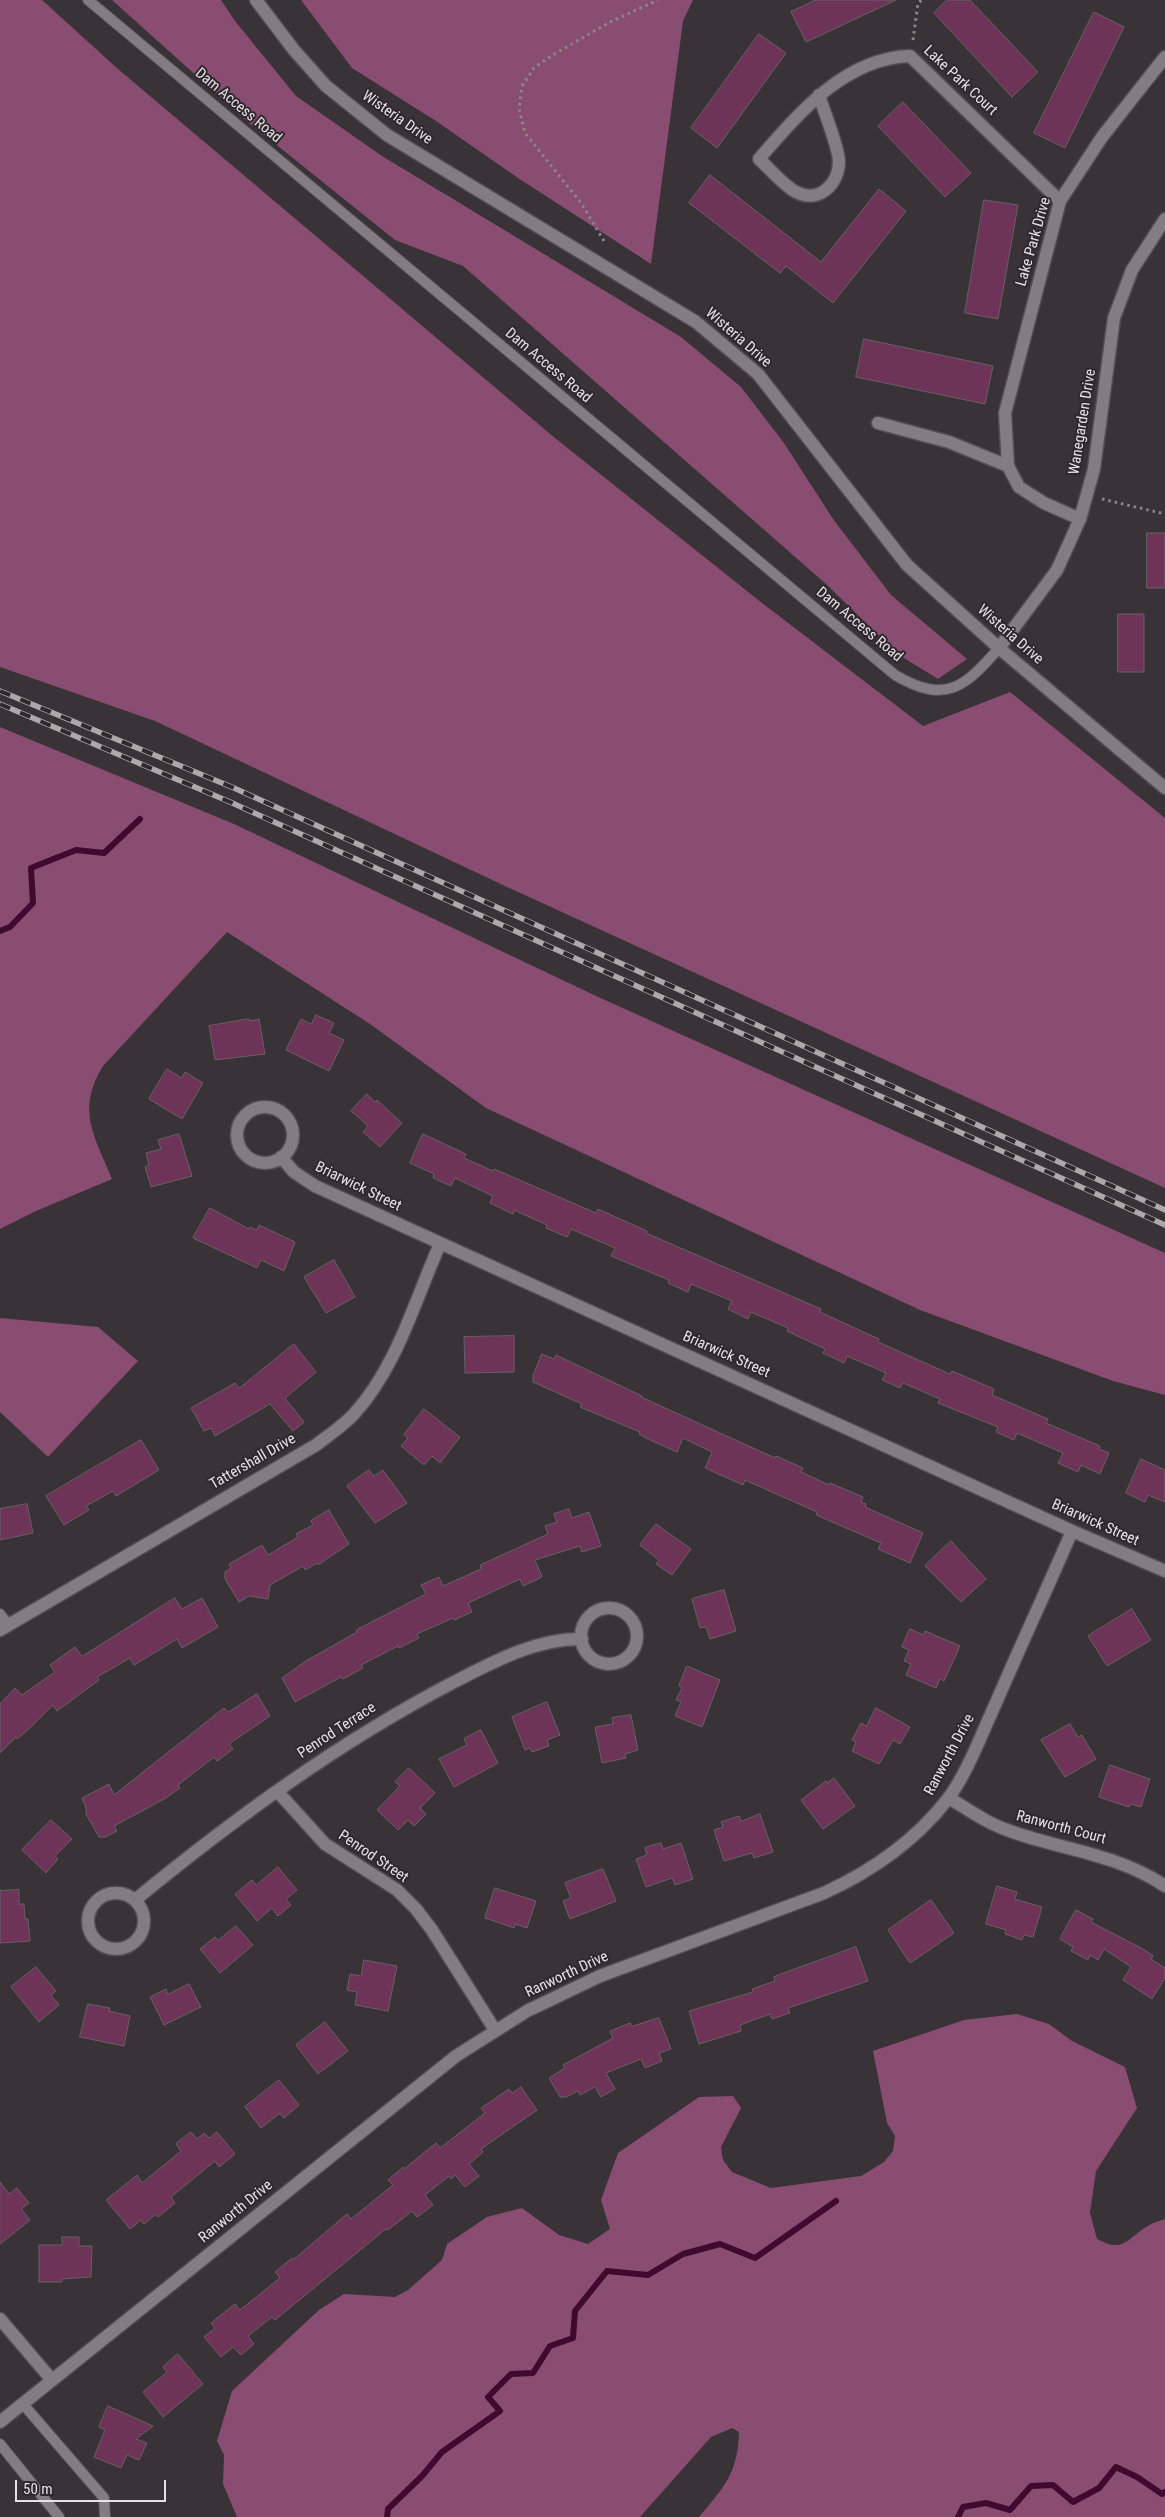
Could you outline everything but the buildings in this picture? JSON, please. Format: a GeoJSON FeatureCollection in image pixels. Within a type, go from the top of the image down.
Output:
{"type":"FeatureCollection","features":[{"type":"Feature","properties":{"kind":"street","name":"Wisteria Drive"},"geometry":{"type":"LineString","coordinates":[[256,0],[294,50],[326,86],[387,135],[696,322],[758,374],[907,565],[999,648],[1165,788]]}},
{"type":"Feature","properties":{"kind":"street","name":"Lake Park Court"},"geometry":{"type":"LineString","coordinates":[[819,95],[839,160],[838,177],[826,192],[811,196],[796,192],[759,159],[819,95],[852,72],[891,56],[910,56],[1060,201]]}},
{"type":"Feature","properties":{"kind":"street","name":"Lake Park Drive"},"geometry":{"type":"LineString","coordinates":[[1080,519],[1044,503],[1020,487],[1008,466],[1005,413],[1060,201],[1102,137],[1165,57]]}},
{"type":"Feature","properties":{"kind":"street","name":"Wanegarden Drive"},"geometry":{"type":"LineString","coordinates":[[999,648],[1056,570],[1080,519],[1094,469],[1114,318],[1132,270],[1165,219]]}},
{"type":"Feature","properties":{"kind":"street"},"geometry":{"type":"LineString","coordinates":[[878,423],[949,442],[1008,466]]}},
{"type":"Feature","properties":{"kind":"street"},"geometry":{"type":"LineString","coordinates":[[265,1107],[282,1112],[288,1119],[292,1126],[292,1144],[281,1157],[272,1162],[263,1162],[246,1155],[237,1138],[238,1128],[248,1113],[265,1107]]}},
{"type":"Feature","properties":{"kind":"street","name":"Briarwick Street"},"geometry":{"type":"LineString","coordinates":[[281,1157],[294,1172],[315,1186],[1072,1531],[1165,1571]]}},
{"type":"Feature","properties":{"kind":"street","name":"Tattershall Drive"},"geometry":{"type":"LineString","coordinates":[[4,1627],[316,1445],[344,1423],[368,1396],[388,1362],[440,1244]]}},
{"type":"Feature","properties":{"kind":"street","name":"Ranworth Drive"},"geometry":{"type":"LineString","coordinates":[[0,2422],[429,2077],[495,2030],[535,2007],[600,1976],[824,1893],[855,1879],[885,1860],[909,1840],[949,1798],[973,1752],[1072,1531]]}},
{"type":"Feature","properties":{"kind":"street"},"geometry":{"type":"LineString","coordinates":[[609,1608],[626,1613],[636,1627],[638,1636],[632,1653],[617,1663],[607,1664],[590,1656],[582,1639],[582,1630],[586,1621],[593,1614],[609,1608]]}},
{"type":"Feature","properties":{"kind":"street","name":"Penrod Terrace"},"geometry":{"type":"LineString","coordinates":[[135,1900],[207,1841],[346,1743],[468,1675],[547,1641],[582,1639]]}},
{"type":"Feature","properties":{"kind":"street","name":"Penrod Street"},"geometry":{"type":"LineString","coordinates":[[277,1791],[325,1844],[396,1890],[416,1909],[432,1930],[495,2030]]}},
{"type":"Feature","properties":{"kind":"street","name":"Ranworth Court"},"geometry":{"type":"LineString","coordinates":[[949,1798],[987,1822],[1008,1831],[1113,1860],[1165,1886]]}},
{"type":"Feature","properties":{"kind":"street"},"geometry":{"type":"LineString","coordinates":[[116,1893],[125,1894],[135,1900],[143,1912],[144,1921],[139,1937],[124,1947],[114,1948],[105,1946],[97,1940],[88,1924],[89,1914],[93,1905],[100,1898],[116,1893]]}},
{"type":"Feature","properties":{"kind":"street"},"geometry":{"type":"LineString","coordinates":[[0,2318],[52,2380]]}},
{"type":"Feature","properties":{"kind":"lane","name":"Dam Access Road"},"geometry":{"type":"LineString","coordinates":[[88,0],[896,675],[911,685],[926,689],[949,689],[969,680],[999,648]]}},
{"type":"Feature","properties":{"kind":"lane"},"geometry":{"type":"LineString","coordinates":[[0,1614],[4,1627]]}},
{"type":"Feature","properties":{"kind":"lane"},"geometry":{"type":"LineString","coordinates":[[23,2404],[104,2498],[104,2517]]}},
{"type":"Feature","properties":{"kind":"lane"},"geometry":{"type":"LineString","coordinates":[[0,2444],[59,2517]]}},
{"type":"Feature","properties":{"kind":"path"},"geometry":{"type":"LineString","coordinates":[[604,241],[581,203],[525,134],[519,109],[522,86],[534,68],[551,56],[610,22],[658,0]]}},
{"type":"Feature","properties":{"kind":"path"},"geometry":{"type":"LineString","coordinates":[[910,56],[918,3],[922,0]]}},
{"type":"Feature","properties":{"kind":"path"},"geometry":{"type":"LineString","coordinates":[[1086,495],[1165,514]]}},
{"type":"Feature","properties":{"kind":"shaded area"},"geometry":{"type":"Polygon","coordinates":[[[0,0],[42,0],[118,69],[555,438],[762,603],[923,726],[1010,692],[1165,818],[1165,1188],[505,886],[155,721],[0,667],[0,0]]]}},
{"type":"Feature","properties":{"kind":"shaded area"},"geometry":{"type":"Polygon","coordinates":[[[112,0],[221,0],[235,21],[296,96],[382,156],[681,337],[741,387],[784,443],[833,519],[891,595],[967,659],[938,679],[899,655],[826,584],[463,266],[395,240],[248,122],[112,0]]]}},
{"type":"Feature","properties":{"kind":"shaded area"},"geometry":{"type":"Polygon","coordinates":[[[301,0],[693,0],[683,21],[651,264],[518,178],[436,121],[352,68],[301,0]]]}},
{"type":"Feature","properties":{"kind":"shaded area"},"geometry":{"type":"Polygon","coordinates":[[[0,727],[234,824],[594,995],[1165,1253],[1165,1395],[1113,1381],[920,1310],[486,1108],[370,1024],[227,932],[103,1066],[95,1082],[90,1096],[91,1122],[94,1136],[112,1179],[36,1211],[0,1229],[0,727]]]}},
{"type":"Feature","properties":{"kind":"shaded area"},"geometry":{"type":"Polygon","coordinates":[[[0,1318],[98,1327],[138,1361],[48,1457],[0,1412],[0,1318]]]}},
{"type":"Feature","properties":{"kind":"shaded area"},"geometry":{"type":"Polygon","coordinates":[[[1017,2014],[1049,2024],[1072,2041],[1125,2067],[1137,2108],[1096,2171],[1090,2213],[1097,2239],[1113,2245],[1124,2243],[1148,2226],[1165,2219],[1165,2517],[699,2517],[716,2497],[732,2469],[736,2458],[739,2432],[732,2428],[711,2437],[640,2517],[237,2517],[223,2484],[224,2455],[217,2441],[232,2391],[319,2310],[344,2294],[395,2297],[408,2290],[442,2260],[447,2244],[487,2217],[522,2208],[559,2235],[588,2244],[610,2229],[601,2200],[618,2153],[699,2097],[733,2096],[741,2108],[721,2147],[723,2160],[732,2172],[771,2188],[861,2176],[884,2162],[893,2151],[895,2136],[887,2123],[873,2051],[964,2020],[1017,2014]]]}},
{"type":"Feature","properties":{"kind":"waterway"},"geometry":{"type":"LineString","coordinates":[[0,931],[10,927],[33,903],[31,868],[76,850],[104,853],[140,819]]}},
{"type":"Feature","properties":{"kind":"waterway"},"geometry":{"type":"LineString","coordinates":[[387,2517],[388,2509],[422,2476],[442,2452],[500,2411],[488,2397],[511,2374],[533,2373],[550,2346],[573,2338],[575,2311],[607,2271],[648,2275],[683,2254],[720,2244],[755,2258],[836,2201]]}},
{"type":"Feature","properties":{"kind":"waterway"},"geometry":{"type":"LineString","coordinates":[[958,2517],[963,2507],[986,2503],[1010,2510],[1031,2486],[1053,2485],[1073,2502],[1099,2488],[1116,2467],[1137,2477],[1162,2494],[1165,2492]]}},
{"type":"Feature","properties":{"kind":"railway"},"geometry":{"type":"LineString","coordinates":[[0,691],[234,788],[1165,1210]]}},
{"type":"Feature","properties":{"kind":"railway"},"geometry":{"type":"LineString","coordinates":[[0,704],[230,802],[1165,1225]]}}]}
